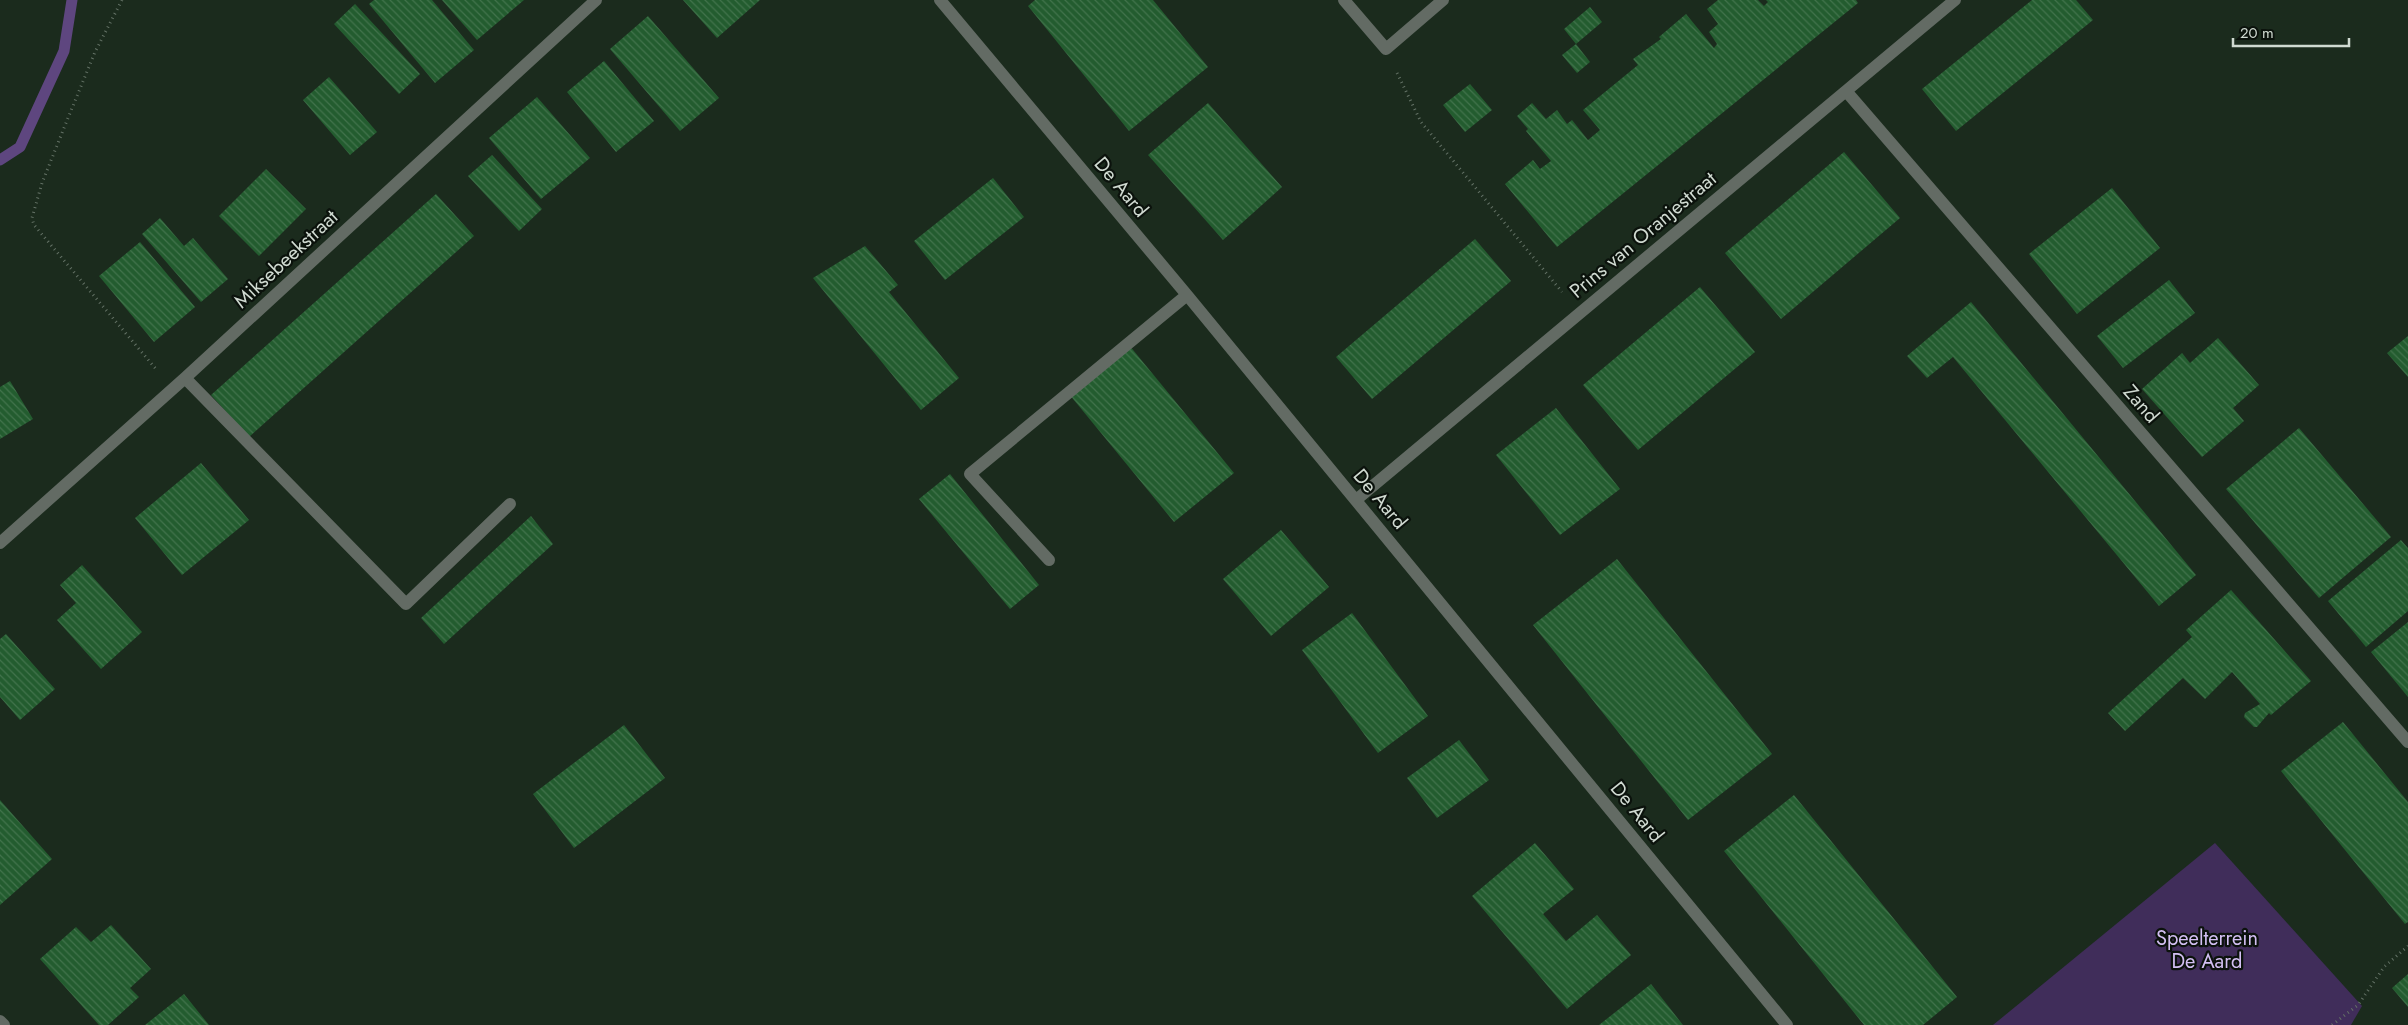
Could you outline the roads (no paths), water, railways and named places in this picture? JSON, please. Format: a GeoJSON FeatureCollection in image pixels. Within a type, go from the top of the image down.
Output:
{"type":"FeatureCollection","features":[{"type":"Feature","properties":{"kind":"street","name":"Miksebeekstraat"},"geometry":{"type":"LineString","coordinates":[[0,543],[184,378],[596,0]]}},
{"type":"Feature","properties":{"kind":"street","name":"De Aard"},"geometry":{"type":"LineString","coordinates":[[940,0],[1187,295],[1787,1025]]}},
{"type":"Feature","properties":{"kind":"street"},"geometry":{"type":"LineString","coordinates":[[1344,0],[1386,49],[1443,0]]}},
{"type":"Feature","properties":{"kind":"street","name":"Prins van Oranjestraat"},"geometry":{"type":"LineString","coordinates":[[1356,500],[1955,0]]}},
{"type":"Feature","properties":{"kind":"street","name":"Zand"},"geometry":{"type":"LineString","coordinates":[[1846,91],[2408,742]]}},
{"type":"Feature","properties":{"kind":"street"},"geometry":{"type":"LineString","coordinates":[[1049,560],[970,474],[1187,295]]}},
{"type":"Feature","properties":{"kind":"street"},"geometry":{"type":"LineString","coordinates":[[184,378],[406,604],[510,504]]}},
{"type":"Feature","properties":{"kind":"street"},"geometry":{"type":"LineString","coordinates":[[0,1021],[4,1025]]}},
{"type":"Feature","properties":{"kind":"waterway"},"geometry":{"type":"LineString","coordinates":[[0,160],[20,147],[64,51],[72,0]]}},
{"type":"Feature","properties":{"kind":"park label","name":"Speelterrein De Aard"},"geometry":{"type":"Point","coordinates":[2207,950]}}]}
